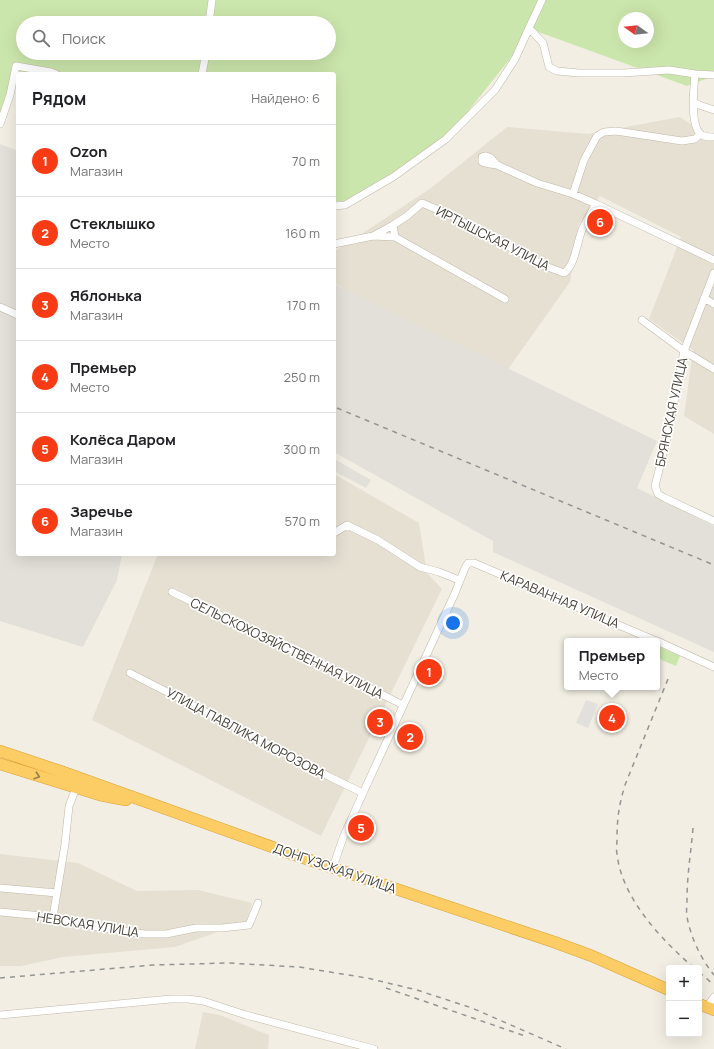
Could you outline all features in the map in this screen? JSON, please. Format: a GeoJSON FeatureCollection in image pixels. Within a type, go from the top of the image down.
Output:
{"type":"FeatureCollection","features":[{"type":"Feature","properties":{"kind":"highway","name":"ДОНГУЗСКАЯ УЛИЦА"},"geometry":{"type":"LineString","coordinates":[[0,751],[289,853],[554,942],[592,956],[666,989]]}},
{"type":"Feature","properties":{"kind":"highway"},"geometry":{"type":"LineString","coordinates":[[0,764],[100,795],[120,800],[142,800]]}},
{"type":"Feature","properties":{"kind":"street"},"geometry":{"type":"LineString","coordinates":[[211,16],[212,0]]}},
{"type":"Feature","properties":{"kind":"street"},"geometry":{"type":"LineString","coordinates":[[336,206],[345,205],[393,178],[446,139],[495,90],[514,59],[542,0]]}},
{"type":"Feature","properties":{"kind":"street"},"geometry":{"type":"LineString","coordinates":[[530,28],[543,43],[550,66],[557,71],[580,73],[623,73],[669,70],[714,75]]}},
{"type":"Feature","properties":{"kind":"street"},"geometry":{"type":"LineString","coordinates":[[202,72],[205,60]]}},
{"type":"Feature","properties":{"kind":"street"},"geometry":{"type":"LineString","coordinates":[[0,124],[10,94],[16,66],[51,72]]}},
{"type":"Feature","properties":{"kind":"street"},"geometry":{"type":"LineString","coordinates":[[695,74],[692,102],[696,129],[700,134],[706,137],[714,137]]}},
{"type":"Feature","properties":{"kind":"street"},"geometry":{"type":"LineString","coordinates":[[692,102],[714,110]]}},
{"type":"Feature","properties":{"kind":"street"},"geometry":{"type":"LineString","coordinates":[[573,194],[584,160],[597,136],[604,132],[616,131],[682,141],[695,139],[700,134]]}},
{"type":"Feature","properties":{"kind":"street"},"geometry":{"type":"LineString","coordinates":[[497,165],[537,183],[573,194],[596,204],[714,260]]}},
{"type":"Feature","properties":{"kind":"street","name":"ИРТЫШСКАЯ УЛИЦА"},"geometry":{"type":"LineString","coordinates":[[393,225],[407,216],[422,203],[448,214],[545,266],[564,273],[571,265],[582,230],[596,204]]}},
{"type":"Feature","properties":{"kind":"street"},"geometry":{"type":"LineString","coordinates":[[373,236],[393,225],[395,237]]}},
{"type":"Feature","properties":{"kind":"street"},"geometry":{"type":"LineString","coordinates":[[336,244],[373,236],[395,237],[505,299]]}},
{"type":"Feature","properties":{"kind":"street","name":"БРЯНСКАЯ УЛИЦА"},"geometry":{"type":"LineString","coordinates":[[713,519],[665,498],[658,494],[655,486],[667,438],[684,351],[714,273]]}},
{"type":"Feature","properties":{"kind":"street"},"geometry":{"type":"LineString","coordinates":[[704,298],[714,304]]}},
{"type":"Feature","properties":{"kind":"street"},"geometry":{"type":"LineString","coordinates":[[0,307],[16,314]]}},
{"type":"Feature","properties":{"kind":"street"},"geometry":{"type":"LineString","coordinates":[[642,320],[684,351],[714,369]]}},
{"type":"Feature","properties":{"kind":"street"},"geometry":{"type":"LineString","coordinates":[[333,867],[343,838],[460,580],[420,567],[378,540],[347,525],[336,532]]}},
{"type":"Feature","properties":{"kind":"street","name":"КАРАВАННАЯ УЛИЦА"},"geometry":{"type":"LineString","coordinates":[[460,580],[468,563],[474,562],[650,638]]}},
{"type":"Feature","properties":{"kind":"street","name":"СЕЛЬСКОХОЗЯЙСТВЕННАЯ УЛИЦА"},"geometry":{"type":"LineString","coordinates":[[172,592],[324,665],[403,705]]}},
{"type":"Feature","properties":{"kind":"street","name":"КАРАВАННАЯ УЛИЦА"},"geometry":{"type":"LineString","coordinates":[[660,642],[714,667]]}},
{"type":"Feature","properties":{"kind":"street","name":"УЛИЦА ПАВЛИКА МОРОЗОВА"},"geometry":{"type":"LineString","coordinates":[[130,672],[363,793]]}},
{"type":"Feature","properties":{"kind":"street"},"geometry":{"type":"LineString","coordinates":[[53,917],[65,844],[69,806],[76,788]]}},
{"type":"Feature","properties":{"kind":"street"},"geometry":{"type":"LineString","coordinates":[[0,888],[57,893]]}},
{"type":"Feature","properties":{"kind":"street","name":"НЕВСКАЯ УЛИЦА"},"geometry":{"type":"LineString","coordinates":[[0,912],[53,917],[103,928],[145,934],[166,934],[196,928],[222,928],[248,925],[258,903]]}},
{"type":"Feature","properties":{"kind":"street"},"geometry":{"type":"LineString","coordinates":[[707,1007],[714,997]]}},
{"type":"Feature","properties":{"kind":"street"},"geometry":{"type":"LineString","coordinates":[[0,1015],[125,1003],[188,999],[203,1001],[246,1015],[374,1049]]}},
{"type":"Feature","properties":{"kind":"shaded area"},"geometry":{"type":"Polygon","coordinates":[[[680,117],[714,140],[714,434],[684,416],[693,350],[649,319],[681,237],[600,196],[579,224],[570,282],[501,379],[336,284],[336,251],[431,188],[507,127],[588,134],[680,117]]]}},
{"type":"Feature","properties":{"kind":"shaded area"},"geometry":{"type":"Polygon","coordinates":[[[0,144],[16,150],[16,556],[122,556],[117,580],[83,647],[0,621],[0,144]]]}},
{"type":"Feature","properties":{"kind":"shaded area"},"geometry":{"type":"Polygon","coordinates":[[[336,285],[657,441],[637,488],[714,526],[714,652],[493,552],[493,541],[336,453],[336,285]]]}},
{"type":"Feature","properties":{"kind":"shaded area"},"geometry":{"type":"Polygon","coordinates":[[[336,460],[371,480],[366,488],[336,472],[336,460]]]}},
{"type":"Feature","properties":{"kind":"shaded area"},"geometry":{"type":"Polygon","coordinates":[[[336,475],[419,523],[427,573],[442,589],[321,836],[92,720],[157,556],[336,556],[336,475]]]}},
{"type":"Feature","properties":{"kind":"shaded area"},"geometry":{"type":"Polygon","coordinates":[[[586,700],[598,704],[588,728],[576,723],[586,700]]]}},
{"type":"Feature","properties":{"kind":"shaded area"},"geometry":{"type":"Polygon","coordinates":[[[0,854],[78,863],[137,891],[198,890],[252,903],[246,922],[175,947],[63,957],[21,966],[0,966],[0,854]]]}},
{"type":"Feature","properties":{"kind":"shaded area"},"geometry":{"type":"Polygon","coordinates":[[[203,1012],[220,1015],[269,1035],[268,1049],[195,1049],[203,1012]]]}},
{"type":"Feature","properties":{"kind":"green space"},"geometry":{"type":"Polygon","coordinates":[[[0,0],[210,0],[208,16],[16,16],[16,60],[201,60],[199,72],[16,72],[16,80],[11,79],[0,115],[0,0]]]}},
{"type":"Feature","properties":{"kind":"green space"},"geometry":{"type":"Polygon","coordinates":[[[211,0],[714,0],[714,76],[687,86],[533,30],[446,139],[353,201],[336,201],[336,72],[201,72],[203,60],[336,60],[336,16],[209,16],[211,0]]]}},
{"type":"Feature","properties":{"kind":"green space"},"geometry":{"type":"Polygon","coordinates":[[[660,647],[680,656],[676,666],[660,659],[660,647]]]}},
{"type":"Feature","properties":{"kind":"railway"},"geometry":{"type":"LineString","coordinates":[[337,408],[714,565]]}},
{"type":"Feature","properties":{"kind":"railway"},"geometry":{"type":"LineString","coordinates":[[668,679],[625,785],[618,818],[617,852],[620,871],[635,902],[645,917],[669,945],[691,965]]}},
{"type":"Feature","properties":{"kind":"railway"},"geometry":{"type":"LineString","coordinates":[[693,828],[688,881],[687,917],[697,948],[714,975]]}},
{"type":"Feature","properties":{"kind":"railway"},"geometry":{"type":"LineString","coordinates":[[0,978],[153,965],[228,963],[299,967],[367,978],[417,990],[472,1008],[566,1049]]}},
{"type":"Feature","properties":{"kind":"railway"},"geometry":{"type":"LineString","coordinates":[[702,975],[714,985]]}},
{"type":"Feature","properties":{"kind":"railway"},"geometry":{"type":"LineString","coordinates":[[386,988],[525,1036]]}},
{"type":"Feature","properties":{"kind":"place","name":"Заречье"},"geometry":{"type":"Point","coordinates":[600,222]}},
{"type":"Feature","properties":{"kind":"place","name":"Ozon"},"geometry":{"type":"Point","coordinates":[429,672]}},
{"type":"Feature","properties":{"kind":"place","name":"Премьер"},"geometry":{"type":"Point","coordinates":[612,718]}},
{"type":"Feature","properties":{"kind":"place","name":"Яблонька"},"geometry":{"type":"Point","coordinates":[380,722]}},
{"type":"Feature","properties":{"kind":"place","name":"Стеклышко"},"geometry":{"type":"Point","coordinates":[410,737]}},
{"type":"Feature","properties":{"kind":"place","name":"Колёса Даром"},"geometry":{"type":"Point","coordinates":[361,828]}}]}
